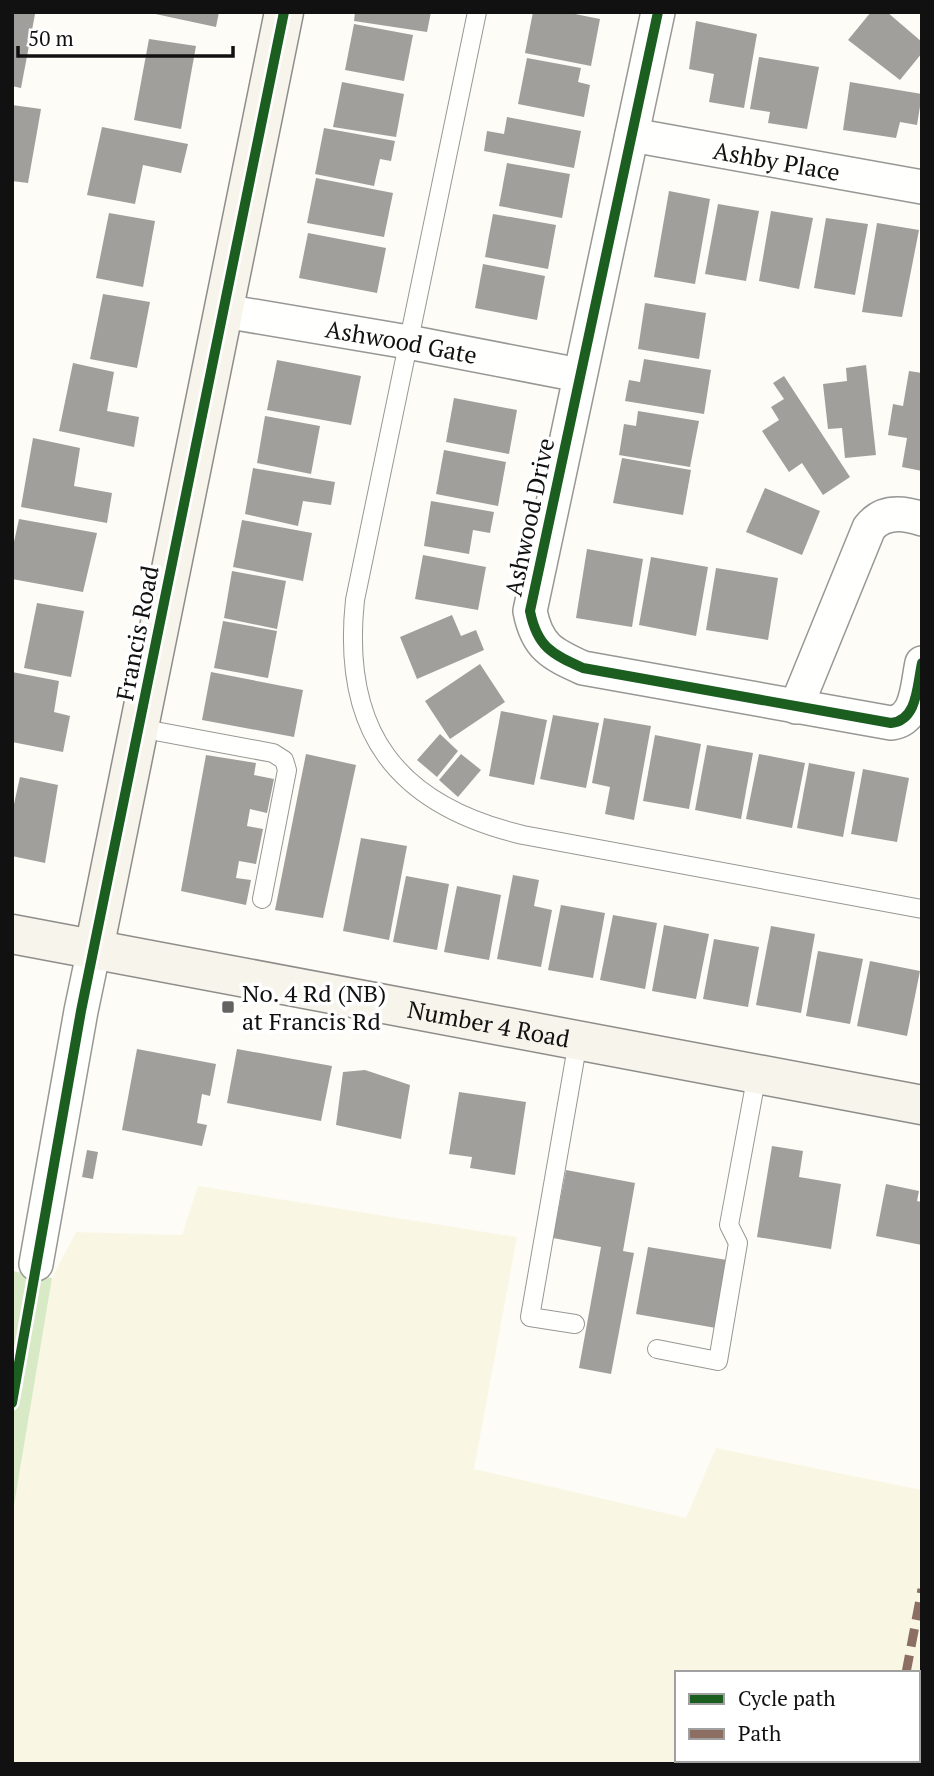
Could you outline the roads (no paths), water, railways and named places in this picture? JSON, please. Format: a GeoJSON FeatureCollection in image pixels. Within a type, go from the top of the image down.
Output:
{"type":"FeatureCollection","features":[{"type":"Feature","properties":{"kind":"street","name":"Francis Road"},"geometry":{"type":"LineString","coordinates":[[36,1264],[81,1011],[284,12]]}},
{"type":"Feature","properties":{"kind":"street","name":"Ashwood Drive"},"geometry":{"type":"LineString","coordinates":[[658,12],[530,611],[533,628],[542,645],[559,657],[583,668],[882,722],[900,722],[907,718],[912,710],[922,663]]}},
{"type":"Feature","properties":{"kind":"street","name":"Ashby Place"},"geometry":{"type":"LineString","coordinates":[[632,135],[922,187]]}},
{"type":"Feature","properties":{"kind":"street","name":"Ashwood Gate"},"geometry":{"type":"LineString","coordinates":[[223,312],[408,342],[579,375]]}},
{"type":"Feature","properties":{"kind":"street"},"geometry":{"type":"LineString","coordinates":[[796,707],[869,528],[877,518],[889,515],[922,519]]}},
{"type":"Feature","properties":{"kind":"street","name":"Number 4 Road"},"geometry":{"type":"LineString","coordinates":[[12,934],[922,1105]]}},
{"type":"Feature","properties":{"kind":"lane"},"geometry":{"type":"LineString","coordinates":[[477,12],[355,600],[352,631],[354,669],[362,710],[372,734],[388,760],[424,791],[465,817],[502,830],[922,909]]}},
{"type":"Feature","properties":{"kind":"lane"},"geometry":{"type":"LineString","coordinates":[[139,728],[272,754],[284,760],[288,771],[262,899]]}},
{"type":"Feature","properties":{"kind":"lane"},"geometry":{"type":"LineString","coordinates":[[575,1324],[530,1317],[578,1041]]}},
{"type":"Feature","properties":{"kind":"lane"},"geometry":{"type":"LineString","coordinates":[[657,1349],[718,1361],[737,1243],[729,1225],[757,1074]]}},
{"type":"Feature","properties":{"kind":"place","name":"No. 4 Rd (NB) at Francis Rd"},"geometry":{"type":"Point","coordinates":[228,1007]}}]}
